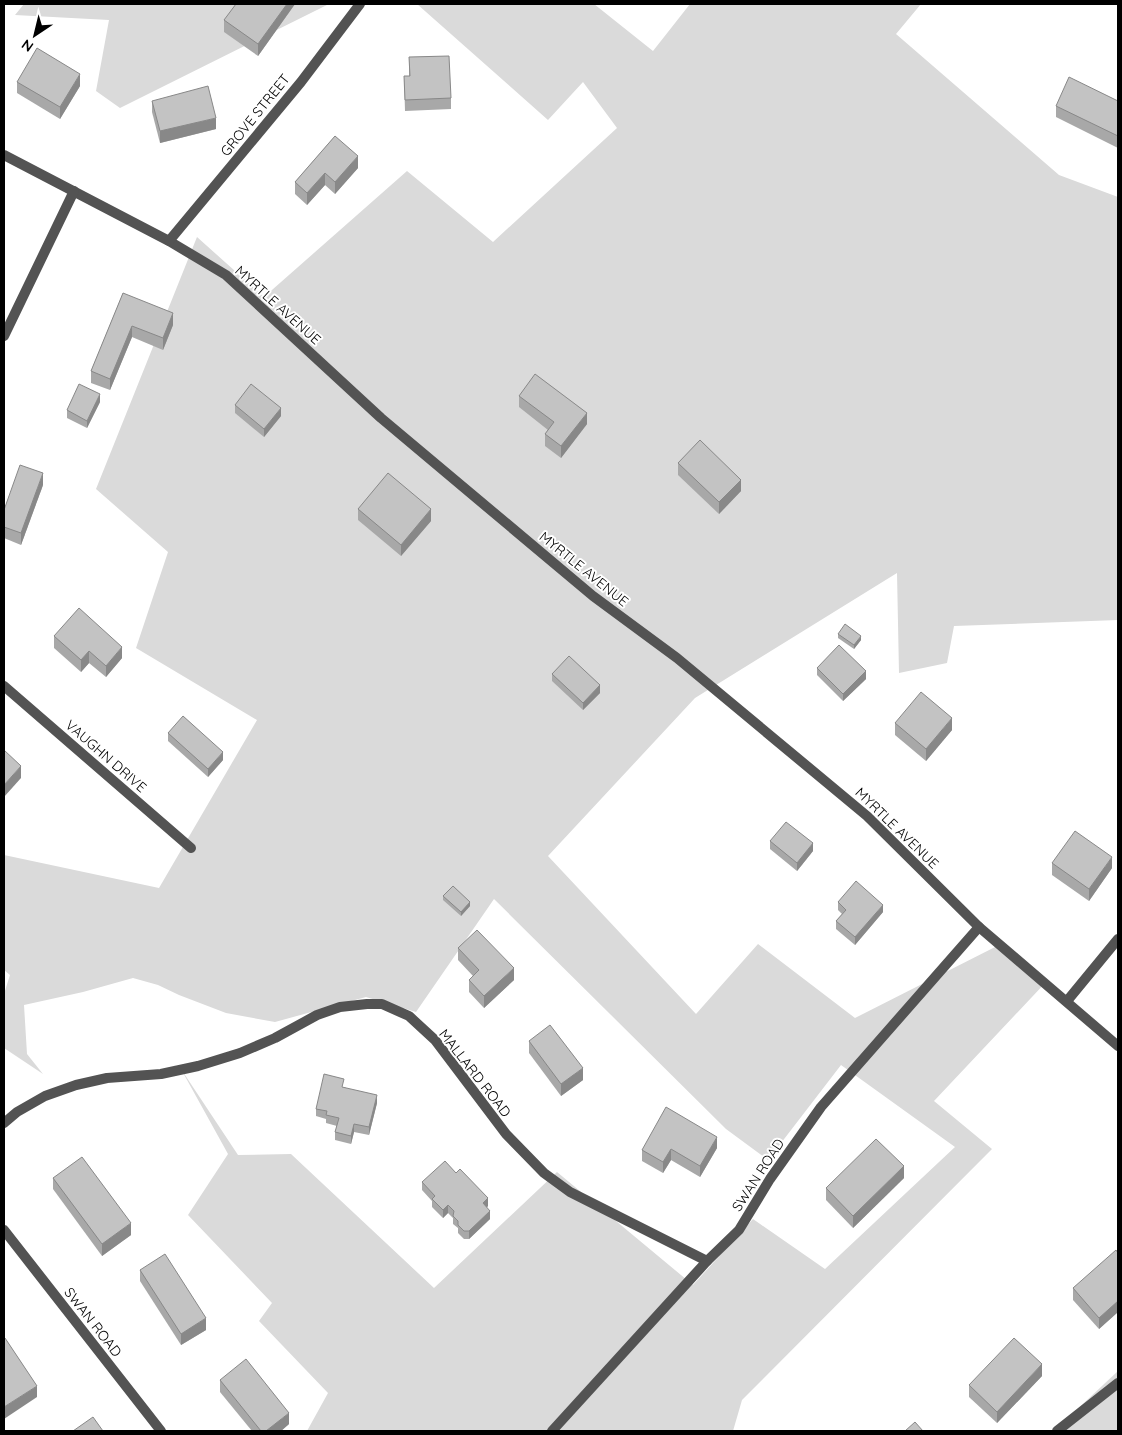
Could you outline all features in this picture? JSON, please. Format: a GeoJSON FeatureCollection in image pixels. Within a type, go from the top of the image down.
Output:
{"type":"FeatureCollection","features":[{"type":"Feature","properties":{"kind":"street","name":"GROVE STREET"},"geometry":{"type":"LineString","coordinates":[[169,241],[300,82],[360,4]]}},
{"type":"Feature","properties":{"kind":"street","name":"MYRTLE AVENUE"},"geometry":{"type":"LineString","coordinates":[[4,155],[169,241],[226,275],[380,418],[593,596],[677,658],[868,816],[979,927],[1068,1001],[1118,1046]]}},
{"type":"Feature","properties":{"kind":"street"},"geometry":{"type":"LineString","coordinates":[[4,336],[74,191]]}},
{"type":"Feature","properties":{"kind":"street","name":"VAUGHN DRIVE"},"geometry":{"type":"LineString","coordinates":[[4,686],[191,848]]}},
{"type":"Feature","properties":{"kind":"street","name":"SWAN ROAD"},"geometry":{"type":"LineString","coordinates":[[552,1431],[707,1262],[739,1230],[770,1179],[821,1107],[979,927]]}},
{"type":"Feature","properties":{"kind":"street"},"geometry":{"type":"LineString","coordinates":[[1068,1001],[1118,939]]}},
{"type":"Feature","properties":{"kind":"street","name":"MALLARD ROAD"},"geometry":{"type":"LineString","coordinates":[[4,1123],[17,1112],[45,1096],[76,1085],[108,1078],[161,1074],[198,1066],[240,1053],[275,1038],[325,1012],[340,1007],[382,1004],[409,1016],[435,1040],[506,1134],[544,1173],[570,1192],[707,1262]]}},
{"type":"Feature","properties":{"kind":"street","name":"SWAN ROAD"},"geometry":{"type":"LineString","coordinates":[[4,1230],[161,1431]]}},
{"type":"Feature","properties":{"kind":"street"},"geometry":{"type":"LineString","coordinates":[[1057,1431],[1118,1383]]}},
{"type":"Feature","properties":{"kind":"shaded area"},"geometry":{"type":"Polygon","coordinates":[[[24,4],[329,4],[120,108],[96,91],[109,20],[15,15],[24,4]]]}},
{"type":"Feature","properties":{"kind":"shaded area"},"geometry":{"type":"Polygon","coordinates":[[[417,4],[594,4],[653,51],[690,4],[921,4],[896,34],[1059,175],[1118,197],[1118,620],[954,626],[947,663],[899,673],[897,573],[695,698],[548,856],[696,1014],[758,944],[855,1018],[1001,944],[1047,981],[934,1101],[992,1149],[742,1400],[733,1431],[307,1431],[328,1393],[259,1321],[272,1303],[188,1215],[228,1154],[181,1069],[238,1155],[291,1154],[434,1288],[557,1172],[693,1285],[753,1219],[825,1269],[955,1147],[841,1065],[768,1160],[726,1129],[494,899],[416,1012],[366,997],[275,1022],[226,1013],[158,985],[133,978],[83,992],[24,1005],[27,1054],[43,1074],[4,1048],[4,994],[10,975],[4,970],[4,855],[159,888],[257,720],[136,648],[168,552],[96,489],[197,237],[264,297],[407,171],[493,242],[617,128],[583,82],[548,120],[417,4]]]}},
{"type":"Feature","properties":{"kind":"shaded area"},"geometry":{"type":"Polygon","coordinates":[[[1118,1371],[1118,1431],[1054,1431],[1118,1371]]]}},
{"type":"Feature","properties":{"kind":"building"},"geometry":{"type":"Polygon","coordinates":[[[236,4],[287,4],[258,44],[224,20],[236,4]]]}},
{"type":"Feature","properties":{"kind":"building"},"geometry":{"type":"Polygon","coordinates":[[[37,48],[80,74],[60,107],[17,82],[37,48]]]}},
{"type":"Feature","properties":{"kind":"building"},"geometry":{"type":"Polygon","coordinates":[[[449,56],[451,98],[405,100],[404,76],[410,76],[409,57],[449,56]]]}},
{"type":"Feature","properties":{"kind":"building"},"geometry":{"type":"Polygon","coordinates":[[[1069,77],[1118,101],[1118,136],[1056,106],[1069,77]]]}},
{"type":"Feature","properties":{"kind":"building"},"geometry":{"type":"Polygon","coordinates":[[[208,86],[216,118],[160,131],[152,101],[208,86]]]}},
{"type":"Feature","properties":{"kind":"building"},"geometry":{"type":"Polygon","coordinates":[[[335,136],[358,156],[335,182],[325,173],[307,193],[295,182],[335,136]]]}},
{"type":"Feature","properties":{"kind":"building"},"geometry":{"type":"Polygon","coordinates":[[[123,293],[173,313],[163,338],[132,326],[110,379],[91,371],[123,293]]]}},
{"type":"Feature","properties":{"kind":"building"},"geometry":{"type":"Polygon","coordinates":[[[535,374],[587,413],[561,446],[545,434],[554,422],[519,396],[535,374]]]}},
{"type":"Feature","properties":{"kind":"building"},"geometry":{"type":"Polygon","coordinates":[[[79,384],[100,394],[87,421],[67,410],[79,384]]]}},
{"type":"Feature","properties":{"kind":"building"},"geometry":{"type":"Polygon","coordinates":[[[251,384],[281,408],[264,429],[235,405],[251,384]]]}},
{"type":"Feature","properties":{"kind":"building"},"geometry":{"type":"Polygon","coordinates":[[[700,440],[741,480],[719,502],[678,463],[700,440]]]}},
{"type":"Feature","properties":{"kind":"building"},"geometry":{"type":"Polygon","coordinates":[[[20,465],[43,473],[21,533],[4,527],[4,510],[20,465]]]}},
{"type":"Feature","properties":{"kind":"building"},"geometry":{"type":"Polygon","coordinates":[[[388,473],[431,509],[401,545],[358,509],[388,473]]]}},
{"type":"Feature","properties":{"kind":"building"},"geometry":{"type":"Polygon","coordinates":[[[79,608],[122,647],[106,666],[89,651],[81,660],[54,636],[79,608]]]}},
{"type":"Feature","properties":{"kind":"building"},"geometry":{"type":"Polygon","coordinates":[[[845,624],[861,636],[854,645],[838,634],[845,624]]]}},
{"type":"Feature","properties":{"kind":"building"},"geometry":{"type":"Polygon","coordinates":[[[839,645],[866,671],[843,694],[817,668],[839,645]]]}},
{"type":"Feature","properties":{"kind":"building"},"geometry":{"type":"Polygon","coordinates":[[[569,656],[600,685],[583,703],[552,674],[569,656]]]}},
{"type":"Feature","properties":{"kind":"building"},"geometry":{"type":"Polygon","coordinates":[[[921,692],[952,718],[926,749],[895,723],[921,692]]]}},
{"type":"Feature","properties":{"kind":"building"},"geometry":{"type":"Polygon","coordinates":[[[183,716],[223,752],[208,769],[168,733],[183,716]]]}},
{"type":"Feature","properties":{"kind":"building"},"geometry":{"type":"Polygon","coordinates":[[[4,750],[21,766],[4,785],[4,750]]]}},
{"type":"Feature","properties":{"kind":"building"},"geometry":{"type":"Polygon","coordinates":[[[786,822],[813,843],[797,863],[770,841],[786,822]]]}},
{"type":"Feature","properties":{"kind":"building"},"geometry":{"type":"Polygon","coordinates":[[[1075,831],[1112,857],[1089,889],[1052,863],[1075,831]]]}},
{"type":"Feature","properties":{"kind":"building"},"geometry":{"type":"Polygon","coordinates":[[[856,881],[883,905],[855,937],[836,921],[846,910],[838,902],[856,881]]]}},
{"type":"Feature","properties":{"kind":"building"},"geometry":{"type":"Polygon","coordinates":[[[453,886],[470,902],[461,912],[443,896],[453,886]]]}},
{"type":"Feature","properties":{"kind":"building"},"geometry":{"type":"Polygon","coordinates":[[[477,930],[514,968],[484,996],[469,980],[479,970],[458,948],[477,930]]]}},
{"type":"Feature","properties":{"kind":"building"},"geometry":{"type":"Polygon","coordinates":[[[550,1025],[583,1068],[561,1084],[529,1041],[550,1025]]]}},
{"type":"Feature","properties":{"kind":"building"},"geometry":{"type":"Polygon","coordinates":[[[324,1074],[344,1079],[342,1087],[377,1095],[369,1127],[354,1124],[351,1136],[335,1132],[339,1118],[326,1115],[327,1111],[316,1109],[324,1074]]]}},
{"type":"Feature","properties":{"kind":"building"},"geometry":{"type":"Polygon","coordinates":[[[666,1107],[717,1137],[700,1166],[671,1149],[663,1162],[642,1150],[666,1107]]]}},
{"type":"Feature","properties":{"kind":"building"},"geometry":{"type":"Polygon","coordinates":[[[876,1139],[904,1166],[853,1216],[826,1188],[876,1139]]]}},
{"type":"Feature","properties":{"kind":"building"},"geometry":{"type":"Polygon","coordinates":[[[82,1157],[131,1223],[102,1244],[53,1178],[82,1157]]]}},
{"type":"Feature","properties":{"kind":"building"},"geometry":{"type":"Polygon","coordinates":[[[445,1161],[456,1173],[460,1169],[488,1198],[483,1203],[490,1211],[469,1231],[464,1231],[458,1225],[458,1221],[453,1216],[454,1211],[448,1205],[443,1210],[432,1199],[435,1196],[422,1182],[445,1161]]]}},
{"type":"Feature","properties":{"kind":"building"},"geometry":{"type":"Polygon","coordinates":[[[1116,1250],[1118,1253],[1118,1301],[1099,1318],[1073,1288],[1116,1250]]]}},
{"type":"Feature","properties":{"kind":"building"},"geometry":{"type":"Polygon","coordinates":[[[165,1254],[206,1318],[181,1334],[140,1270],[165,1254]]]}},
{"type":"Feature","properties":{"kind":"building"},"geometry":{"type":"Polygon","coordinates":[[[1014,1338],[1042,1364],[997,1412],[969,1385],[1014,1338]]]}},
{"type":"Feature","properties":{"kind":"building"},"geometry":{"type":"Polygon","coordinates":[[[4,1339],[37,1386],[4,1407],[4,1339]]]}},
{"type":"Feature","properties":{"kind":"building"},"geometry":{"type":"Polygon","coordinates":[[[246,1359],[289,1413],[266,1431],[261,1431],[220,1380],[246,1359]]]}},
{"type":"Feature","properties":{"kind":"building"},"geometry":{"type":"Polygon","coordinates":[[[93,1417],[103,1431],[73,1431],[93,1417]]]}},
{"type":"Feature","properties":{"kind":"building"},"geometry":{"type":"Polygon","coordinates":[[[915,1422],[923,1431],[905,1431],[915,1422]]]}}]}
